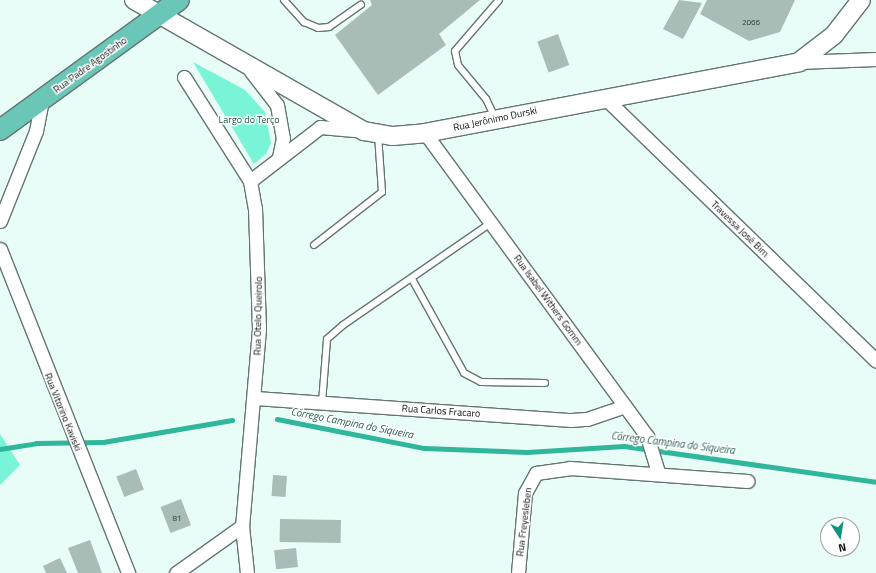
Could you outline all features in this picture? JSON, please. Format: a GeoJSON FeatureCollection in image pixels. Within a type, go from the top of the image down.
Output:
{"type":"FeatureCollection","features":[{"type":"Feature","properties":{"kind":"main road","name":"Rua Padre Agostinho"},"geometry":{"type":"LineString","coordinates":[[0,130],[179,0]]}},
{"type":"Feature","properties":{"kind":"street"},"geometry":{"type":"LineString","coordinates":[[134,0],[158,16],[371,133]]}},
{"type":"Feature","properties":{"kind":"street","name":"Rua Jerônimo Durski"},"geometry":{"type":"LineString","coordinates":[[371,133],[426,134],[604,97],[799,62],[834,35],[861,0]]}},
{"type":"Feature","properties":{"kind":"street"},"geometry":{"type":"LineString","coordinates":[[799,62],[876,59]]}},
{"type":"Feature","properties":{"kind":"street"},"geometry":{"type":"LineString","coordinates":[[242,62],[277,105],[283,138],[279,157]]}},
{"type":"Feature","properties":{"kind":"street","name":"Rua Otelo Queirolo"},"geometry":{"type":"LineString","coordinates":[[184,77],[250,181],[259,288],[255,398],[242,526],[247,573]]}},
{"type":"Feature","properties":{"kind":"street","name":"Travessa José Bim"},"geometry":{"type":"LineString","coordinates":[[604,97],[876,361]]}},
{"type":"Feature","properties":{"kind":"street"},"geometry":{"type":"LineString","coordinates":[[0,221],[36,131],[42,99]]}},
{"type":"Feature","properties":{"kind":"street"},"geometry":{"type":"LineString","coordinates":[[250,181],[279,157],[320,127],[371,133]]}},
{"type":"Feature","properties":{"kind":"street","name":"Rua Isabel Withers Gomm"},"geometry":{"type":"LineString","coordinates":[[426,134],[647,436],[658,473]]}},
{"type":"Feature","properties":{"kind":"street","name":"Rua Vitorino Kaviski"},"geometry":{"type":"LineString","coordinates":[[0,250],[128,573]]}},
{"type":"Feature","properties":{"kind":"street","name":"Rua Carlos Fracaro"},"geometry":{"type":"LineString","coordinates":[[255,398],[571,420],[594,417],[625,406]]}},
{"type":"Feature","properties":{"kind":"street","name":"Rua Freyesleben"},"geometry":{"type":"LineString","coordinates":[[518,573],[526,493],[536,474],[559,468],[658,473]]}},
{"type":"Feature","properties":{"kind":"street"},"geometry":{"type":"LineString","coordinates":[[658,473],[748,482]]}},
{"type":"Feature","properties":{"kind":"street"},"geometry":{"type":"LineString","coordinates":[[176,573],[242,526]]}},
{"type":"Feature","properties":{"kind":"lane"},"geometry":{"type":"LineString","coordinates":[[284,0],[304,22],[318,28],[329,27],[361,5]]}},
{"type":"Feature","properties":{"kind":"lane"},"geometry":{"type":"LineString","coordinates":[[495,119],[486,99],[458,65],[455,51],[499,0]]}},
{"type":"Feature","properties":{"kind":"lane"},"geometry":{"type":"LineString","coordinates":[[314,245],[382,192],[371,133]]}},
{"type":"Feature","properties":{"kind":"lane"},"geometry":{"type":"LineString","coordinates":[[322,402],[327,339],[343,325],[412,279],[491,223]]}},
{"type":"Feature","properties":{"kind":"lane"},"geometry":{"type":"LineString","coordinates":[[412,279],[464,373],[481,382],[545,383]]}},
{"type":"Feature","properties":{"kind":"green space","name":"Largo do Terço"},"geometry":{"type":"Polygon","coordinates":[[[193,62],[245,90],[265,112],[271,143],[266,154],[254,164],[193,62]]]}},
{"type":"Feature","properties":{"kind":"green space"},"geometry":{"type":"Polygon","coordinates":[[[0,434],[20,465],[0,485],[0,434]]]}},
{"type":"Feature","properties":{"kind":"building"},"geometry":{"type":"Polygon","coordinates":[[[370,0],[480,0],[439,34],[446,45],[378,95],[335,35],[372,5],[370,0]]]}},
{"type":"Feature","properties":{"kind":"building"},"geometry":{"type":"Polygon","coordinates":[[[679,0],[702,3],[683,39],[663,29],[679,0]]]}},
{"type":"Feature","properties":{"kind":"building"},"geometry":{"type":"Polygon","coordinates":[[[707,0],[795,0],[780,32],[749,41],[700,14],[707,0]]]}},
{"type":"Feature","properties":{"kind":"building"},"geometry":{"type":"Polygon","coordinates":[[[558,34],[569,65],[549,73],[537,42],[558,34]]]}},
{"type":"Feature","properties":{"kind":"building"},"geometry":{"type":"Polygon","coordinates":[[[136,469],[144,490],[124,497],[116,477],[136,469]]]}},
{"type":"Feature","properties":{"kind":"building"},"geometry":{"type":"Polygon","coordinates":[[[273,475],[287,476],[286,497],[272,496],[273,475]]]}},
{"type":"Feature","properties":{"kind":"building"},"geometry":{"type":"Polygon","coordinates":[[[181,499],[191,525],[170,533],[160,507],[181,499]]]}},
{"type":"Feature","properties":{"kind":"building"},"geometry":{"type":"Polygon","coordinates":[[[280,519],[341,520],[341,543],[280,542],[280,519]]]}},
{"type":"Feature","properties":{"kind":"building"},"geometry":{"type":"Polygon","coordinates":[[[90,540],[102,573],[78,573],[68,548],[90,540]]]}},
{"type":"Feature","properties":{"kind":"building"},"geometry":{"type":"Polygon","coordinates":[[[296,548],[298,567],[276,569],[274,550],[296,548]]]}},
{"type":"Feature","properties":{"kind":"building"},"geometry":{"type":"Polygon","coordinates":[[[60,558],[67,573],[46,573],[43,566],[60,558]]]}},
{"type":"Feature","properties":{"kind":"waterway","name":"Córrego Campina do Siqueira"},"geometry":{"type":"LineString","coordinates":[[277,419],[424,448],[527,452],[624,446],[876,482]]}},
{"type":"Feature","properties":{"kind":"waterway","name":"Córrego Campina do Siqueira"},"geometry":{"type":"LineString","coordinates":[[0,449],[36,443],[103,442],[232,420]]}}]}
